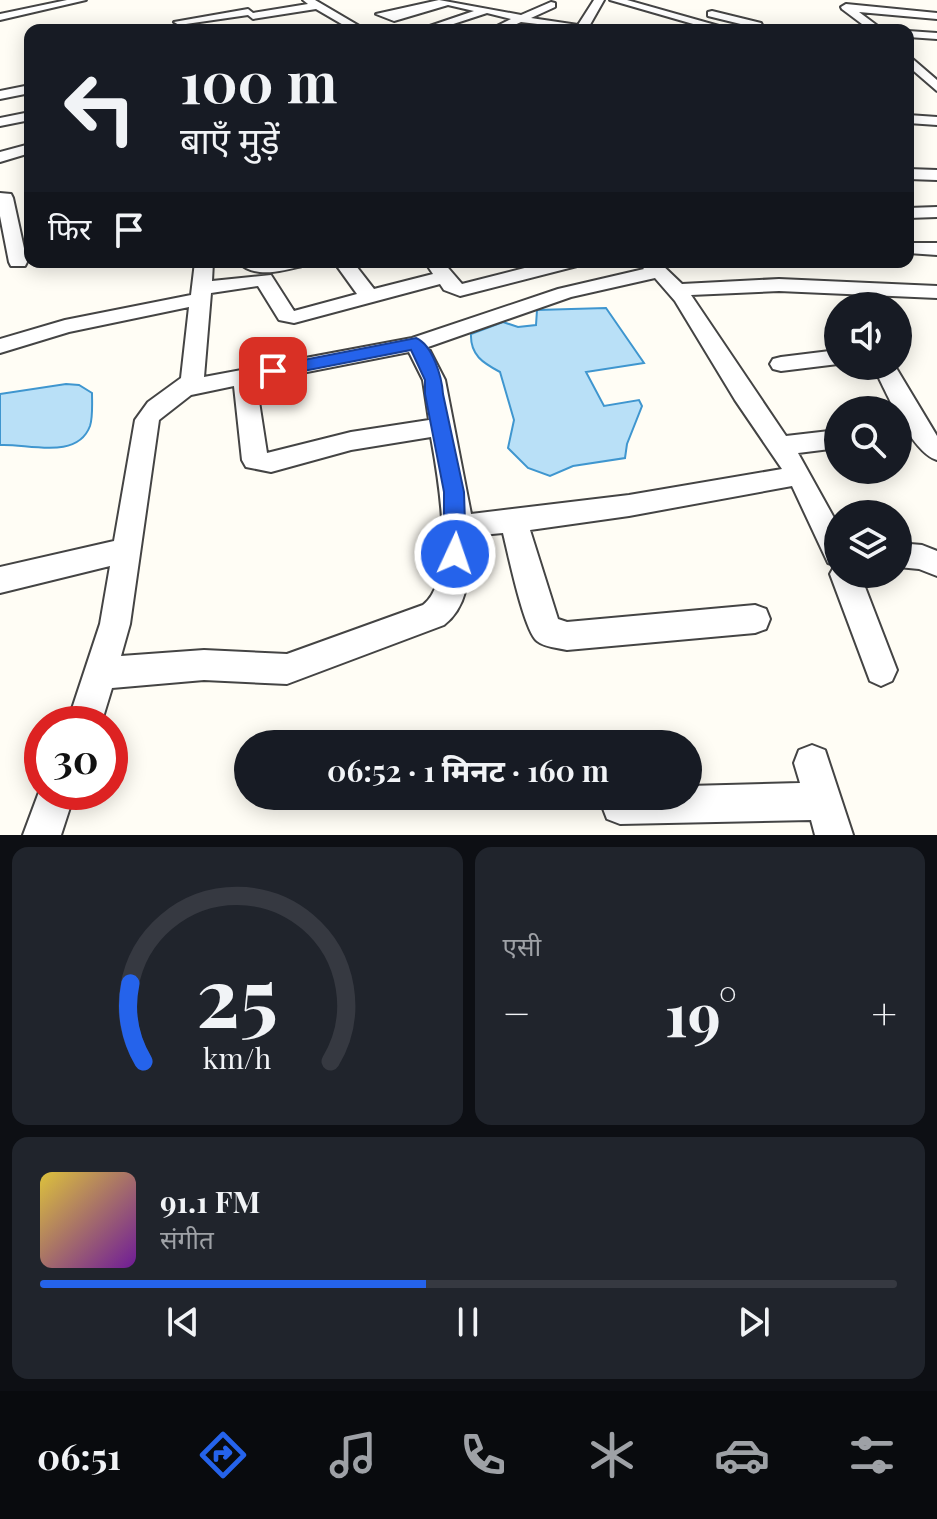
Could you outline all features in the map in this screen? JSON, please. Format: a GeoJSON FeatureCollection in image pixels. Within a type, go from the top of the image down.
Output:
{"type":"FeatureCollection","features":[{"type":"Feature","properties":{"kind":"street"},"geometry":{"type":"LineString","coordinates":[[0,17],[81,0]]}},
{"type":"Feature","properties":{"kind":"street"},"geometry":{"type":"LineString","coordinates":[[236,0],[257,20]]}},
{"type":"Feature","properties":{"kind":"street"},"geometry":{"type":"LineString","coordinates":[[236,24],[314,3],[338,0]]}},
{"type":"Feature","properties":{"kind":"street"},"geometry":{"type":"LineString","coordinates":[[585,24],[599,0]]}},
{"type":"Feature","properties":{"kind":"street"},"geometry":{"type":"LineString","coordinates":[[615,0],[705,24]]}},
{"type":"Feature","properties":{"kind":"street"},"geometry":{"type":"LineString","coordinates":[[656,0],[753,24]]}},
{"type":"Feature","properties":{"kind":"street"},"geometry":{"type":"LineString","coordinates":[[838,0],[869,24]]}},
{"type":"Feature","properties":{"kind":"street"},"geometry":{"type":"LineString","coordinates":[[448,1],[394,18],[381,14],[448,1],[521,22],[547,7],[519,3]]}},
{"type":"Feature","properties":{"kind":"street"},"geometry":{"type":"LineString","coordinates":[[314,3],[350,24]]}},
{"type":"Feature","properties":{"kind":"street"},"geometry":{"type":"LineString","coordinates":[[177,8],[179,24]]}},
{"type":"Feature","properties":{"kind":"street"},"geometry":{"type":"LineString","coordinates":[[849,9],[879,8],[937,16]]}},
{"type":"Feature","properties":{"kind":"street"},"geometry":{"type":"LineString","coordinates":[[443,24],[486,10]]}},
{"type":"Feature","properties":{"kind":"street"},"geometry":{"type":"LineString","coordinates":[[205,24],[257,20]]}},
{"type":"Feature","properties":{"kind":"street"},"geometry":{"type":"LineString","coordinates":[[914,34],[937,36]]}},
{"type":"Feature","properties":{"kind":"street"},"geometry":{"type":"LineString","coordinates":[[914,60],[934,80]]}},
{"type":"Feature","properties":{"kind":"street"},"geometry":{"type":"LineString","coordinates":[[914,79],[934,80]]}},
{"type":"Feature","properties":{"kind":"street"},"geometry":{"type":"LineString","coordinates":[[0,95],[24,90]]}},
{"type":"Feature","properties":{"kind":"street"},"geometry":{"type":"LineString","coordinates":[[0,108],[24,103]]}},
{"type":"Feature","properties":{"kind":"street"},"geometry":{"type":"LineString","coordinates":[[0,122],[24,117]]}},
{"type":"Feature","properties":{"kind":"street"},"geometry":{"type":"LineString","coordinates":[[914,119],[937,121]]}},
{"type":"Feature","properties":{"kind":"street"},"geometry":{"type":"LineString","coordinates":[[0,157],[24,150]]}},
{"type":"Feature","properties":{"kind":"street"},"geometry":{"type":"LineString","coordinates":[[0,173],[24,167]]}},
{"type":"Feature","properties":{"kind":"street"},"geometry":{"type":"LineString","coordinates":[[914,174],[937,175]]}},
{"type":"Feature","properties":{"kind":"street"},"geometry":{"type":"LineString","coordinates":[[0,198],[5,198],[16,262]]}},
{"type":"Feature","properties":{"kind":"street"},"geometry":{"type":"LineString","coordinates":[[914,213],[937,212]]}},
{"type":"Feature","properties":{"kind":"street"},"geometry":{"type":"LineString","coordinates":[[10,224],[24,222]]}},
{"type":"Feature","properties":{"kind":"street"},"geometry":{"type":"LineString","coordinates":[[914,248],[937,249]]}},
{"type":"Feature","properties":{"kind":"street"},"geometry":{"type":"LineString","coordinates":[[186,388],[192,379],[204,268]]}},
{"type":"Feature","properties":{"kind":"street"},"geometry":{"type":"LineString","coordinates":[[348,268],[369,296]]}},
{"type":"Feature","properties":{"kind":"street"},"geometry":{"type":"LineString","coordinates":[[0,346],[65,326],[264,279],[286,316],[294,317],[369,296],[438,269],[454,289],[468,289],[547,268]]}},
{"type":"Feature","properties":{"kind":"street"},"geometry":{"type":"LineString","coordinates":[[90,706],[115,624],[147,420],[153,409],[186,388],[416,344],[649,268]]}},
{"type":"Feature","properties":{"kind":"street"},"geometry":{"type":"LineString","coordinates":[[653,268],[677,290],[743,394],[800,475],[824,525]]}},
{"type":"Feature","properties":{"kind":"street"},"geometry":{"type":"LineString","coordinates":[[677,290],[779,285],[937,292]]}},
{"type":"Feature","properties":{"kind":"street"},"geometry":{"type":"LineString","coordinates":[[841,287],[844,292]]}},
{"type":"Feature","properties":{"kind":"street"},"geometry":{"type":"LineString","coordinates":[[100,673],[204,665],[287,669],[433,615],[442,608],[452,591],[457,526],[454,492],[434,380],[416,344]]}},
{"type":"Feature","properties":{"kind":"street"},"geometry":{"type":"LineString","coordinates":[[781,364],[824,359]]}},
{"type":"Feature","properties":{"kind":"street"},"geometry":{"type":"LineString","coordinates":[[244,377],[255,460],[258,462],[271,463],[349,440],[441,427]]}},
{"type":"Feature","properties":{"kind":"street"},"geometry":{"type":"LineString","coordinates":[[912,432],[937,451]]}},
{"type":"Feature","properties":{"kind":"street"},"geometry":{"type":"LineString","coordinates":[[780,446],[824,441]]}},
{"type":"Feature","properties":{"kind":"street"},"geometry":{"type":"LineString","coordinates":[[457,526],[514,522],[699,495],[800,475]]}},
{"type":"Feature","properties":{"kind":"street"},"geometry":{"type":"LineString","coordinates":[[514,522],[542,623],[555,635],[755,619]]}},
{"type":"Feature","properties":{"kind":"street"},"geometry":{"type":"LineString","coordinates":[[0,580],[127,550]]}},
{"type":"Feature","properties":{"kind":"street"},"geometry":{"type":"LineString","coordinates":[[912,556],[937,564]]}},
{"type":"Feature","properties":{"kind":"street"},"geometry":{"type":"LineString","coordinates":[[851,588],[881,670]]}},
{"type":"Feature","properties":{"kind":"street"},"geometry":{"type":"LineString","coordinates":[[690,810],[829,818],[812,763]]}},
{"type":"Feature","properties":{"kind":"street"},"geometry":{"type":"LineString","coordinates":[[42,835],[51,810]]}},
{"type":"Feature","properties":{"kind":"water"},"geometry":{"type":"Polygon","coordinates":[[[606,308],[644,363],[586,372],[604,406],[639,400],[642,406],[627,444],[625,458],[573,466],[550,476],[528,468],[508,448],[514,420],[500,372],[479,358],[473,348],[471,334],[503,322],[518,327],[536,325],[537,310],[606,308]]]}},
{"type":"Feature","properties":{"kind":"water"},"geometry":{"type":"Polygon","coordinates":[[[66,384],[79,385],[92,393],[91,422],[83,437],[63,447],[0,445],[0,394],[66,384]]]}},
{"type":"Feature","properties":{"kind":"route"},"geometry":{"type":"LineString","coordinates":[[273,371],[416,344],[434,380],[457,514],[455,554]]}}]}
